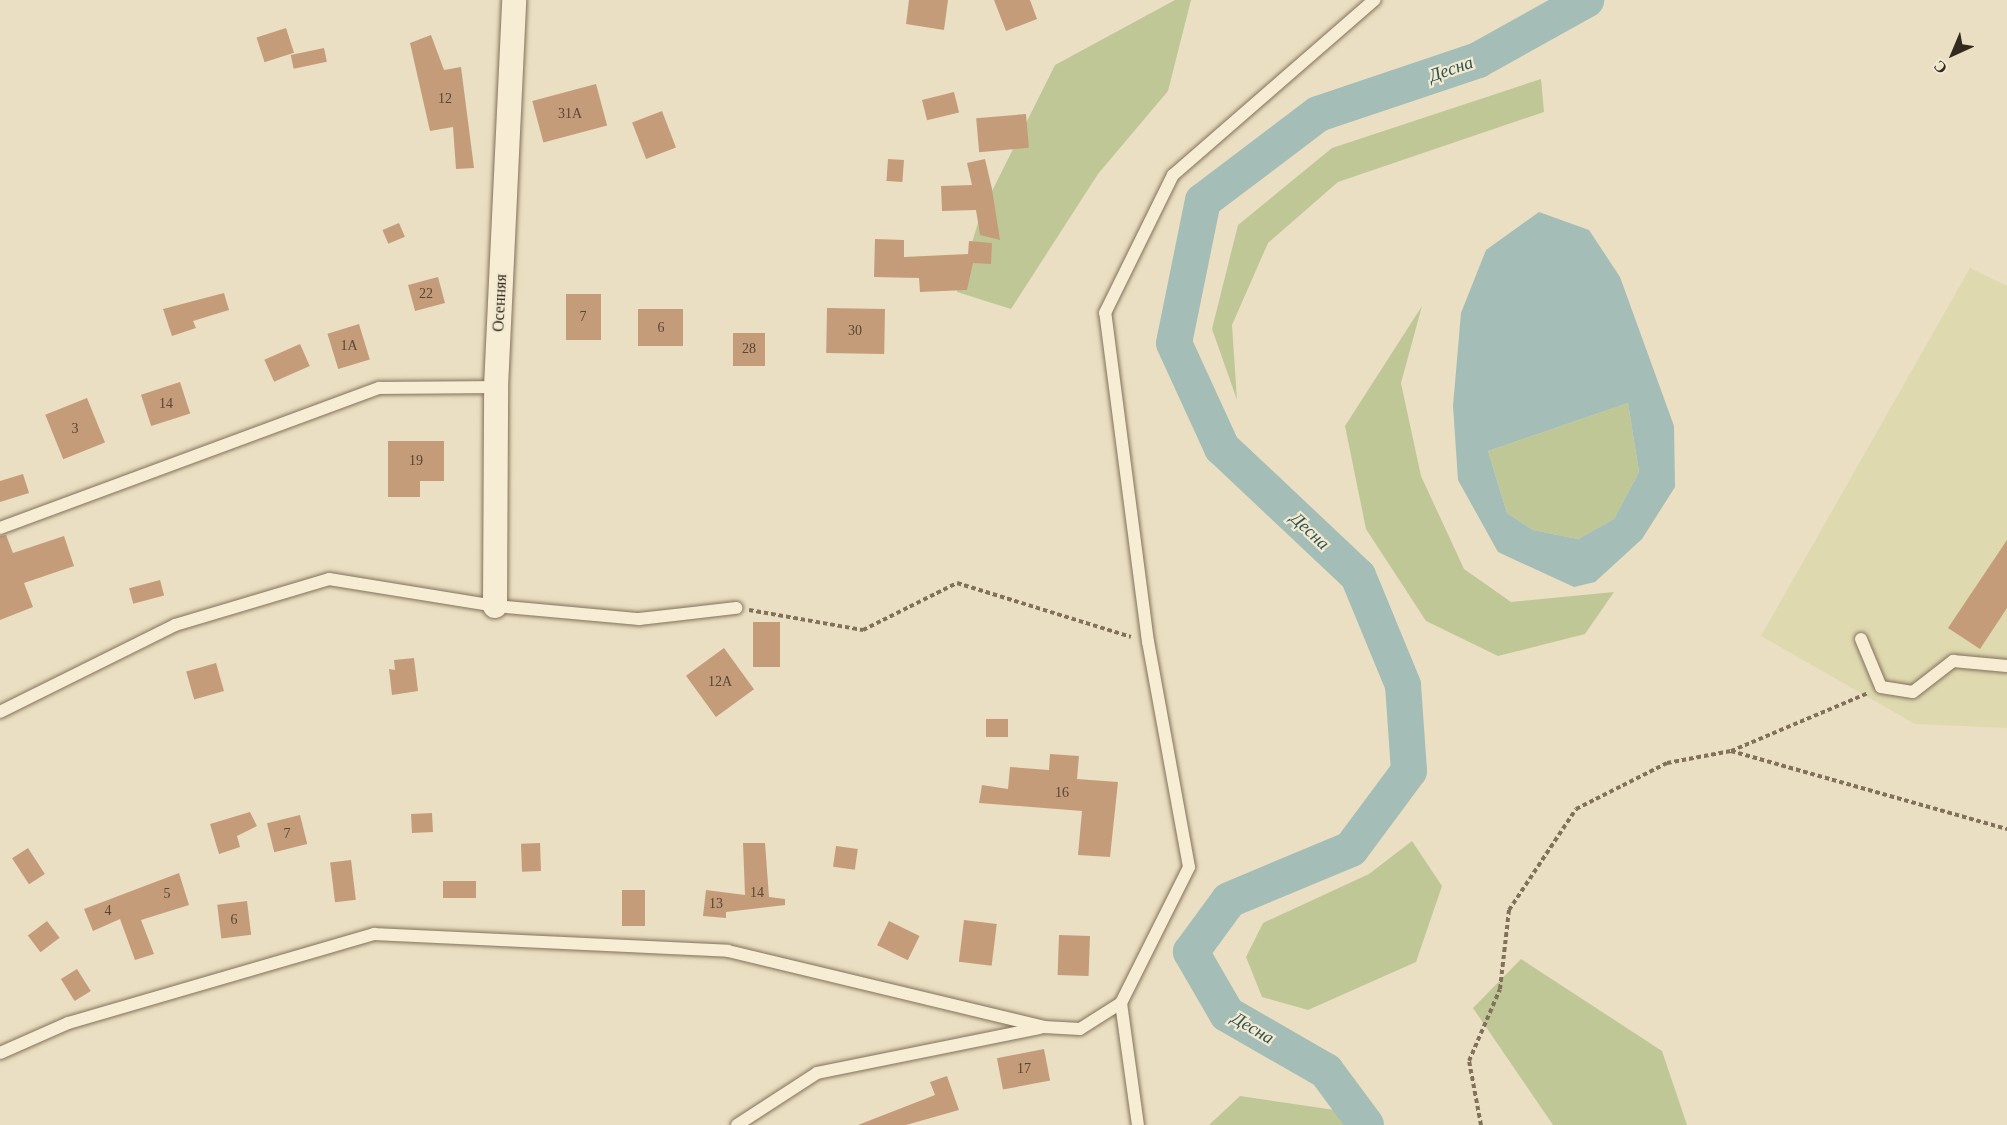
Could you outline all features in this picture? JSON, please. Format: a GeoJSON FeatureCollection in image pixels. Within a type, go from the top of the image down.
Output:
{"type":"FeatureCollection","features":[{"type":"Feature","properties":{"kind":"street","name":"Осенняя"},"geometry":{"type":"LineString","coordinates":[[495,606],[496,387],[514,0]]}},
{"type":"Feature","properties":{"kind":"lane"},"geometry":{"type":"LineString","coordinates":[[0,1053],[68,1023],[374,934],[728,951],[1044,1027],[1080,1029],[1121,1003],[1189,867],[1148,642],[1105,313],[1173,175],[1374,0]]}},
{"type":"Feature","properties":{"kind":"lane"},"geometry":{"type":"LineString","coordinates":[[0,528],[379,388],[496,387]]}},
{"type":"Feature","properties":{"kind":"lane"},"geometry":{"type":"LineString","coordinates":[[0,712],[176,625],[329,579],[495,606],[639,619],[736,608]]}},
{"type":"Feature","properties":{"kind":"lane"},"geometry":{"type":"LineString","coordinates":[[1861,639],[1881,687],[1913,692],[1953,661],[2007,666]]}},
{"type":"Feature","properties":{"kind":"lane"},"geometry":{"type":"LineString","coordinates":[[1121,1003],[1138,1125]]}},
{"type":"Feature","properties":{"kind":"lane"},"geometry":{"type":"LineString","coordinates":[[736,1125],[817,1072],[1044,1027]]}},
{"type":"Feature","properties":{"kind":"path"},"geometry":{"type":"LineString","coordinates":[[736,608],[863,630],[957,583],[1148,642]]}},
{"type":"Feature","properties":{"kind":"path"},"geometry":{"type":"LineString","coordinates":[[1481,1125],[1469,1061],[1500,989],[1509,910],[1576,809],[1667,763],[1731,751],[1881,687]]}},
{"type":"Feature","properties":{"kind":"path"},"geometry":{"type":"LineString","coordinates":[[1731,751],[2007,829]]}},
{"type":"Feature","properties":{"kind":"shaded area"},"geometry":{"type":"Polygon","coordinates":[[[1970,268],[2007,286],[2007,728],[1915,724],[1761,636],[1970,268]]]}},
{"type":"Feature","properties":{"kind":"green space"},"geometry":{"type":"Polygon","coordinates":[[[1175,0],[1191,0],[1168,91],[1098,174],[1011,309],[957,292],[981,213],[1055,65],[1175,0]]]}},
{"type":"Feature","properties":{"kind":"green space"},"geometry":{"type":"Polygon","coordinates":[[[1541,79],[1544,112],[1338,182],[1268,243],[1232,325],[1237,400],[1212,329],[1238,225],[1332,148],[1541,79]]]}},
{"type":"Feature","properties":{"kind":"green space"},"geometry":{"type":"Polygon","coordinates":[[[1422,306],[1401,383],[1421,476],[1464,569],[1511,602],[1614,592],[1585,634],[1498,656],[1426,621],[1366,529],[1345,426],[1422,306]]]}},
{"type":"Feature","properties":{"kind":"green space"},"geometry":{"type":"Polygon","coordinates":[[[1628,403],[1639,472],[1614,519],[1578,539],[1533,530],[1507,513],[1488,451],[1628,403]]]}},
{"type":"Feature","properties":{"kind":"green space"},"geometry":{"type":"Polygon","coordinates":[[[1412,841],[1442,886],[1416,962],[1308,1010],[1262,997],[1246,957],[1263,923],[1369,874],[1412,841]]]}},
{"type":"Feature","properties":{"kind":"green space"},"geometry":{"type":"Polygon","coordinates":[[[1521,959],[1662,1051],[1687,1125],[1553,1125],[1473,1008],[1521,959]]]}},
{"type":"Feature","properties":{"kind":"green space"},"geometry":{"type":"Polygon","coordinates":[[[1240,1096],[1376,1116],[1384,1125],[1209,1125],[1240,1096]]]}},
{"type":"Feature","properties":{"kind":"water"},"geometry":{"type":"Polygon","coordinates":[[[1539,212],[1589,230],[1620,277],[1674,426],[1675,487],[1642,539],[1595,582],[1574,587],[1498,552],[1458,480],[1453,406],[1461,313],[1486,250],[1539,212]],[[1628,403],[1488,451],[1507,513],[1533,530],[1578,539],[1614,519],[1639,472],[1628,403]]]}},
{"type":"Feature","properties":{"kind":"building"},"geometry":{"type":"Polygon","coordinates":[[[909,0],[948,0],[944,30],[906,24],[909,0]]]}},
{"type":"Feature","properties":{"kind":"building"},"geometry":{"type":"Polygon","coordinates":[[[994,0],[1030,0],[1037,19],[1006,31],[994,0]]]}},
{"type":"Feature","properties":{"kind":"building"},"geometry":{"type":"Polygon","coordinates":[[[286,28],[294,53],[265,62],[257,38],[286,28]]]}},
{"type":"Feature","properties":{"kind":"building"},"geometry":{"type":"Polygon","coordinates":[[[431,35],[444,70],[461,67],[474,168],[456,169],[453,127],[430,131],[410,43],[431,35]]]}},
{"type":"Feature","properties":{"kind":"building"},"geometry":{"type":"Polygon","coordinates":[[[324,48],[327,62],[294,69],[291,55],[324,48]]]}},
{"type":"Feature","properties":{"kind":"building"},"geometry":{"type":"Polygon","coordinates":[[[596,84],[607,126],[543,143],[532,101],[596,84]]]}},
{"type":"Feature","properties":{"kind":"building"},"geometry":{"type":"Polygon","coordinates":[[[954,92],[959,112],[927,120],[922,100],[954,92]]]}},
{"type":"Feature","properties":{"kind":"building"},"geometry":{"type":"Polygon","coordinates":[[[662,111],[676,147],[646,159],[632,122],[662,111]]]}},
{"type":"Feature","properties":{"kind":"building"},"geometry":{"type":"Polygon","coordinates":[[[1026,114],[1029,148],[979,152],[976,118],[1026,114]]]}},
{"type":"Feature","properties":{"kind":"building"},"geometry":{"type":"Polygon","coordinates":[[[888,159],[904,160],[902,182],[886,181],[888,159]]]}},
{"type":"Feature","properties":{"kind":"building"},"geometry":{"type":"Polygon","coordinates":[[[985,159],[1000,240],[980,235],[976,210],[942,211],[941,186],[972,185],[967,163],[985,159]]]}},
{"type":"Feature","properties":{"kind":"building"},"geometry":{"type":"Polygon","coordinates":[[[399,223],[405,237],[388,244],[382,230],[399,223]]]}},
{"type":"Feature","properties":{"kind":"building"},"geometry":{"type":"Polygon","coordinates":[[[875,239],[904,240],[904,257],[968,254],[969,241],[992,243],[991,264],[973,263],[967,290],[920,292],[919,278],[874,277],[875,239]]]}},
{"type":"Feature","properties":{"kind":"building"},"geometry":{"type":"Polygon","coordinates":[[[438,277],[445,303],[415,311],[408,285],[438,277]]]}},
{"type":"Feature","properties":{"kind":"building"},"geometry":{"type":"Polygon","coordinates":[[[224,293],[229,310],[193,321],[196,328],[172,336],[163,309],[224,293]]]}},
{"type":"Feature","properties":{"kind":"building"},"geometry":{"type":"Polygon","coordinates":[[[566,294],[601,294],[601,340],[566,340],[566,294]]]}},
{"type":"Feature","properties":{"kind":"building"},"geometry":{"type":"Polygon","coordinates":[[[827,308],[885,309],[884,354],[826,353],[827,308]]]}},
{"type":"Feature","properties":{"kind":"building"},"geometry":{"type":"Polygon","coordinates":[[[638,309],[683,309],[683,346],[638,346],[638,309]]]}},
{"type":"Feature","properties":{"kind":"building"},"geometry":{"type":"Polygon","coordinates":[[[359,324],[370,359],[338,369],[327,334],[359,324]]]}},
{"type":"Feature","properties":{"kind":"building"},"geometry":{"type":"Polygon","coordinates":[[[733,333],[765,333],[765,366],[733,366],[733,333]]]}},
{"type":"Feature","properties":{"kind":"building"},"geometry":{"type":"Polygon","coordinates":[[[300,344],[310,366],[274,382],[264,360],[300,344]]]}},
{"type":"Feature","properties":{"kind":"building"},"geometry":{"type":"Polygon","coordinates":[[[180,382],[190,413],[151,426],[141,395],[180,382]]]}},
{"type":"Feature","properties":{"kind":"building"},"geometry":{"type":"Polygon","coordinates":[[[87,398],[105,443],[63,459],[45,415],[87,398]]]}},
{"type":"Feature","properties":{"kind":"building"},"geometry":{"type":"Polygon","coordinates":[[[388,441],[444,441],[444,481],[420,481],[420,497],[388,497],[388,441]]]}},
{"type":"Feature","properties":{"kind":"building"},"geometry":{"type":"Polygon","coordinates":[[[23,474],[29,493],[0,502],[0,481],[23,474]]]}},
{"type":"Feature","properties":{"kind":"building"},"geometry":{"type":"Polygon","coordinates":[[[6,535],[13,553],[64,536],[74,566],[24,583],[33,607],[0,620],[0,536],[6,535]]]}},
{"type":"Feature","properties":{"kind":"building"},"geometry":{"type":"Polygon","coordinates":[[[2007,540],[2007,608],[1980,649],[1948,628],[2007,540]]]}},
{"type":"Feature","properties":{"kind":"building"},"geometry":{"type":"Polygon","coordinates":[[[160,580],[164,595],[133,604],[129,588],[160,580]]]}},
{"type":"Feature","properties":{"kind":"building"},"geometry":{"type":"Polygon","coordinates":[[[753,622],[780,622],[780,667],[753,667],[753,622]]]}},
{"type":"Feature","properties":{"kind":"building"},"geometry":{"type":"Polygon","coordinates":[[[724,648],[754,689],[716,717],[686,676],[724,648]]]}},
{"type":"Feature","properties":{"kind":"building"},"geometry":{"type":"Polygon","coordinates":[[[414,658],[418,691],[392,695],[389,669],[395,670],[394,660],[414,658]]]}},
{"type":"Feature","properties":{"kind":"building"},"geometry":{"type":"Polygon","coordinates":[[[216,663],[224,691],[194,699],[186,672],[216,663]]]}},
{"type":"Feature","properties":{"kind":"building"},"geometry":{"type":"Polygon","coordinates":[[[986,719],[1008,719],[1008,737],[986,737],[986,719]]]}},
{"type":"Feature","properties":{"kind":"building"},"geometry":{"type":"Polygon","coordinates":[[[1050,754],[1079,756],[1077,779],[1118,782],[1110,857],[1078,855],[1082,811],[979,803],[982,785],[1008,789],[1010,767],[1049,770],[1050,754]]]}},
{"type":"Feature","properties":{"kind":"building"},"geometry":{"type":"Polygon","coordinates":[[[250,812],[257,826],[237,836],[240,847],[219,854],[210,824],[250,812]]]}},
{"type":"Feature","properties":{"kind":"building"},"geometry":{"type":"Polygon","coordinates":[[[432,813],[433,832],[412,833],[411,814],[432,813]]]}},
{"type":"Feature","properties":{"kind":"building"},"geometry":{"type":"Polygon","coordinates":[[[300,815],[307,844],[274,852],[267,823],[300,815]]]}},
{"type":"Feature","properties":{"kind":"building"},"geometry":{"type":"Polygon","coordinates":[[[540,843],[541,871],[522,872],[521,844],[540,843]]]}},
{"type":"Feature","properties":{"kind":"building"},"geometry":{"type":"Polygon","coordinates":[[[743,843],[765,843],[769,897],[785,899],[785,905],[726,912],[726,918],[703,916],[706,890],[745,895],[743,843]]]}},
{"type":"Feature","properties":{"kind":"building"},"geometry":{"type":"Polygon","coordinates":[[[836,846],[858,849],[855,870],[833,867],[836,846]]]}},
{"type":"Feature","properties":{"kind":"building"},"geometry":{"type":"Polygon","coordinates":[[[28,848],[45,874],[29,884],[12,858],[28,848]]]}},
{"type":"Feature","properties":{"kind":"building"},"geometry":{"type":"Polygon","coordinates":[[[351,860],[356,900],[335,902],[330,863],[351,860]]]}},
{"type":"Feature","properties":{"kind":"building"},"geometry":{"type":"Polygon","coordinates":[[[179,873],[189,905],[141,920],[154,954],[135,960],[120,919],[93,931],[84,909],[179,873]]]}},
{"type":"Feature","properties":{"kind":"building"},"geometry":{"type":"Polygon","coordinates":[[[443,881],[476,881],[476,898],[443,898],[443,881]]]}},
{"type":"Feature","properties":{"kind":"building"},"geometry":{"type":"Polygon","coordinates":[[[622,890],[645,890],[645,926],[622,926],[622,890]]]}},
{"type":"Feature","properties":{"kind":"building"},"geometry":{"type":"Polygon","coordinates":[[[247,901],[251,935],[221,938],[217,905],[247,901]]]}},
{"type":"Feature","properties":{"kind":"building"},"geometry":{"type":"Polygon","coordinates":[[[964,920],[997,924],[992,966],[959,962],[964,920]]]}},
{"type":"Feature","properties":{"kind":"building"},"geometry":{"type":"Polygon","coordinates":[[[47,921],[60,938],[40,952],[28,935],[47,921]]]}},
{"type":"Feature","properties":{"kind":"building"},"geometry":{"type":"Polygon","coordinates":[[[889,921],[920,936],[908,960],[877,945],[889,921]]]}},
{"type":"Feature","properties":{"kind":"building"},"geometry":{"type":"Polygon","coordinates":[[[1059,935],[1090,936],[1089,976],[1058,975],[1059,935]]]}},
{"type":"Feature","properties":{"kind":"building"},"geometry":{"type":"Polygon","coordinates":[[[77,969],[91,991],[75,1001],[61,979],[77,969]]]}},
{"type":"Feature","properties":{"kind":"building"},"geometry":{"type":"Polygon","coordinates":[[[1044,1049],[1050,1080],[1003,1090],[997,1058],[1044,1049]]]}},
{"type":"Feature","properties":{"kind":"building"},"geometry":{"type":"Polygon","coordinates":[[[947,1076],[959,1110],[906,1125],[858,1125],[935,1095],[930,1082],[947,1076]]]}},
{"type":"Feature","properties":{"kind":"waterway","name":"Десна"},"geometry":{"type":"LineString","coordinates":[[1366,1125],[1326,1071],[1227,1014],[1191,952],[1229,900],[1351,849],[1409,771],[1403,685],[1358,576],[1222,448],[1174,343],[1203,201],[1318,114],[1478,60],[1586,0]]}}]}
